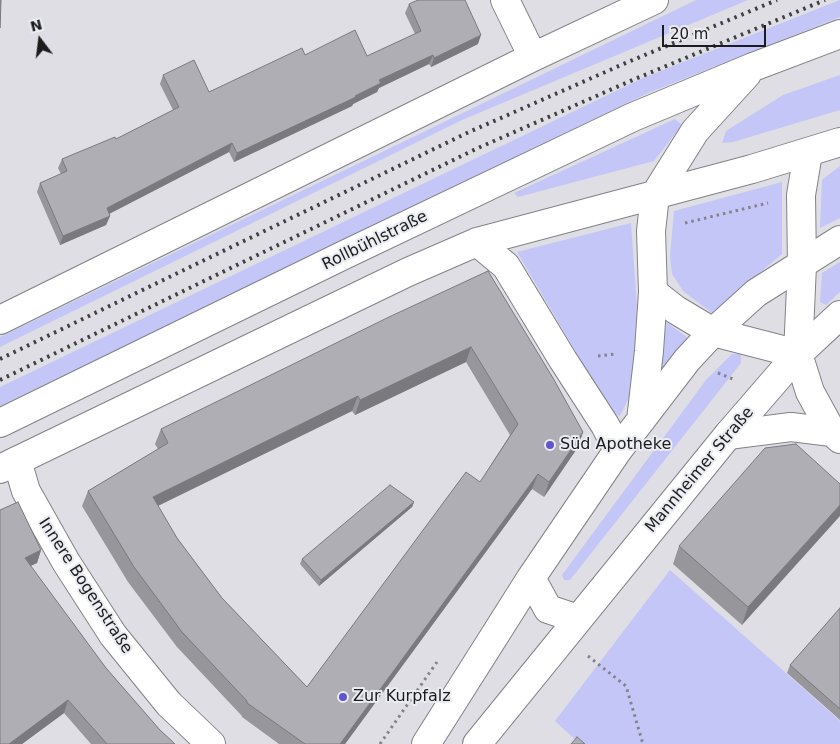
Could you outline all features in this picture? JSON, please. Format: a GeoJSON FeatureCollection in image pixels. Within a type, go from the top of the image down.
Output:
{"type":"FeatureCollection","features":[{"type":"Feature","properties":{"kind":"main road"},"geometry":{"type":"LineString","coordinates":[[505,0],[533,57]]}},
{"type":"Feature","properties":{"kind":"main road"},"geometry":{"type":"LineString","coordinates":[[0,320],[533,57],[654,0]]}},
{"type":"Feature","properties":{"kind":"main road","name":"Rollbühlstraße"},"geometry":{"type":"LineString","coordinates":[[0,423],[624,121],[753,67],[840,34]]}},
{"type":"Feature","properties":{"kind":"main road"},"geometry":{"type":"LineString","coordinates":[[641,420],[649,351],[652,292],[651,231],[655,195],[695,131],[753,67]]}},
{"type":"Feature","properties":{"kind":"main road"},"geometry":{"type":"LineString","coordinates":[[8,465],[408,272],[477,242],[808,153],[840,142]]}},
{"type":"Feature","properties":{"kind":"main road"},"geometry":{"type":"LineString","coordinates":[[808,153],[802,195],[802,264],[798,354],[810,392],[836,435]]}},
{"type":"Feature","properties":{"kind":"main road"},"geometry":{"type":"LineString","coordinates":[[426,744],[531,578],[618,450],[687,360],[712,332],[756,293],[840,240]]}},
{"type":"Feature","properties":{"kind":"main road"},"geometry":{"type":"LineString","coordinates":[[477,242],[506,266],[605,425],[618,450]]}},
{"type":"Feature","properties":{"kind":"main road"},"geometry":{"type":"LineString","coordinates":[[652,292],[676,310],[712,332],[798,354]]}},
{"type":"Feature","properties":{"kind":"main road","name":"Mannheimer Straße"},"geometry":{"type":"LineString","coordinates":[[477,744],[728,434],[798,354],[840,315]]}},
{"type":"Feature","properties":{"kind":"main road"},"geometry":{"type":"LineString","coordinates":[[728,434],[791,427],[836,435]]}},
{"type":"Feature","properties":{"kind":"main road","name":"Innere Bogenstraße"},"geometry":{"type":"LineString","coordinates":[[8,465],[26,491],[66,562],[114,635],[169,704],[212,744]]}},
{"type":"Feature","properties":{"kind":"main road"},"geometry":{"type":"LineString","coordinates":[[531,578],[548,609],[571,628]]}},
{"type":"Feature","properties":{"kind":"path"},"geometry":{"type":"LineString","coordinates":[[571,628],[626,686],[643,744]]}},
{"type":"Feature","properties":{"kind":"shaded area"},"geometry":{"type":"Polygon","coordinates":[[[696,0],[748,0],[462,120],[0,347],[0,337],[696,0]]]}},
{"type":"Feature","properties":{"kind":"shaded area"},"geometry":{"type":"Polygon","coordinates":[[[840,0],[840,17],[648,93],[0,406],[0,387],[643,78],[840,0]]]}},
{"type":"Feature","properties":{"kind":"shaded area"},"geometry":{"type":"Polygon","coordinates":[[[840,75],[840,110],[733,142],[722,143],[726,131],[783,95],[840,75]]]}},
{"type":"Feature","properties":{"kind":"shaded area"},"geometry":{"type":"Polygon","coordinates":[[[675,119],[682,125],[654,161],[518,197],[514,193],[675,119]]]}},
{"type":"Feature","properties":{"kind":"shaded area"},"geometry":{"type":"Polygon","coordinates":[[[840,166],[840,218],[820,228],[822,180],[840,166]]]}},
{"type":"Feature","properties":{"kind":"shaded area"},"geometry":{"type":"Polygon","coordinates":[[[782,182],[782,254],[712,313],[683,291],[672,274],[670,256],[674,211],[782,182]]]}},
{"type":"Feature","properties":{"kind":"shaded area"},"geometry":{"type":"Polygon","coordinates":[[[631,223],[639,334],[635,370],[629,397],[620,416],[611,412],[517,252],[631,223]]]}},
{"type":"Feature","properties":{"kind":"shaded area"},"geometry":{"type":"Polygon","coordinates":[[[840,262],[840,292],[826,305],[820,302],[822,273],[840,262]]]}},
{"type":"Feature","properties":{"kind":"shaded area"},"geometry":{"type":"Polygon","coordinates":[[[666,322],[691,340],[659,379],[666,322]]]}},
{"type":"Feature","properties":{"kind":"shaded area"},"geometry":{"type":"Polygon","coordinates":[[[732,354],[741,354],[741,363],[570,580],[564,580],[562,575],[706,380],[732,354]]]}},
{"type":"Feature","properties":{"kind":"shaded area"},"geometry":{"type":"Polygon","coordinates":[[[670,570],[840,721],[840,744],[580,744],[555,721],[670,570]]]}},
{"type":"Feature","properties":{"kind":"building"},"geometry":{"type":"Polygon","coordinates":[[[418,0],[465,0],[481,35],[434,58],[433,55],[379,80],[381,83],[356,97],[237,153],[232,143],[107,208],[110,216],[63,236],[40,183],[67,171],[62,159],[115,137],[116,139],[179,107],[163,75],[194,60],[209,92],[302,48],[305,55],[355,30],[367,56],[421,31],[409,4],[418,0]]]}},
{"type":"Feature","properties":{"kind":"building"},"geometry":{"type":"Polygon","coordinates":[[[488,271],[553,378],[583,432],[549,482],[538,474],[340,744],[305,744],[247,703],[182,632],[134,567],[88,491],[168,443],[161,429],[389,317],[488,271]],[[471,347],[360,400],[358,396],[153,497],[177,538],[222,598],[307,687],[466,472],[480,482],[518,424],[471,347]]]}},
{"type":"Feature","properties":{"kind":"building"},"geometry":{"type":"Polygon","coordinates":[[[796,444],[840,484],[840,505],[748,607],[679,546],[765,448],[796,444]]]}},
{"type":"Feature","properties":{"kind":"building"},"geometry":{"type":"Polygon","coordinates":[[[390,485],[414,502],[321,580],[302,559],[390,485]]]}},
{"type":"Feature","properties":{"kind":"building"},"geometry":{"type":"Polygon","coordinates":[[[18,502],[41,550],[25,558],[106,668],[160,730],[175,744],[107,744],[68,700],[9,744],[0,744],[0,510],[18,502]]]}},
{"type":"Feature","properties":{"kind":"building"},"geometry":{"type":"Polygon","coordinates":[[[840,608],[840,709],[790,665],[840,608]]]}},
{"type":"Feature","properties":{"kind":"building"},"geometry":{"type":"Polygon","coordinates":[[[577,737],[585,744],[571,744],[577,737]]]}},
{"type":"Feature","properties":{"kind":"railway"},"geometry":{"type":"LineString","coordinates":[[0,359],[469,132],[628,62],[777,0]]}},
{"type":"Feature","properties":{"kind":"railway"},"geometry":{"type":"LineString","coordinates":[[0,380],[478,148],[635,79],[825,0]]}},
{"type":"Feature","properties":{"kind":"place","name":"Süd Apotheke"},"geometry":{"type":"Point","coordinates":[550,445]}},
{"type":"Feature","properties":{"kind":"place","name":"Zur Kurpfalz"},"geometry":{"type":"Point","coordinates":[343,697]}}]}
